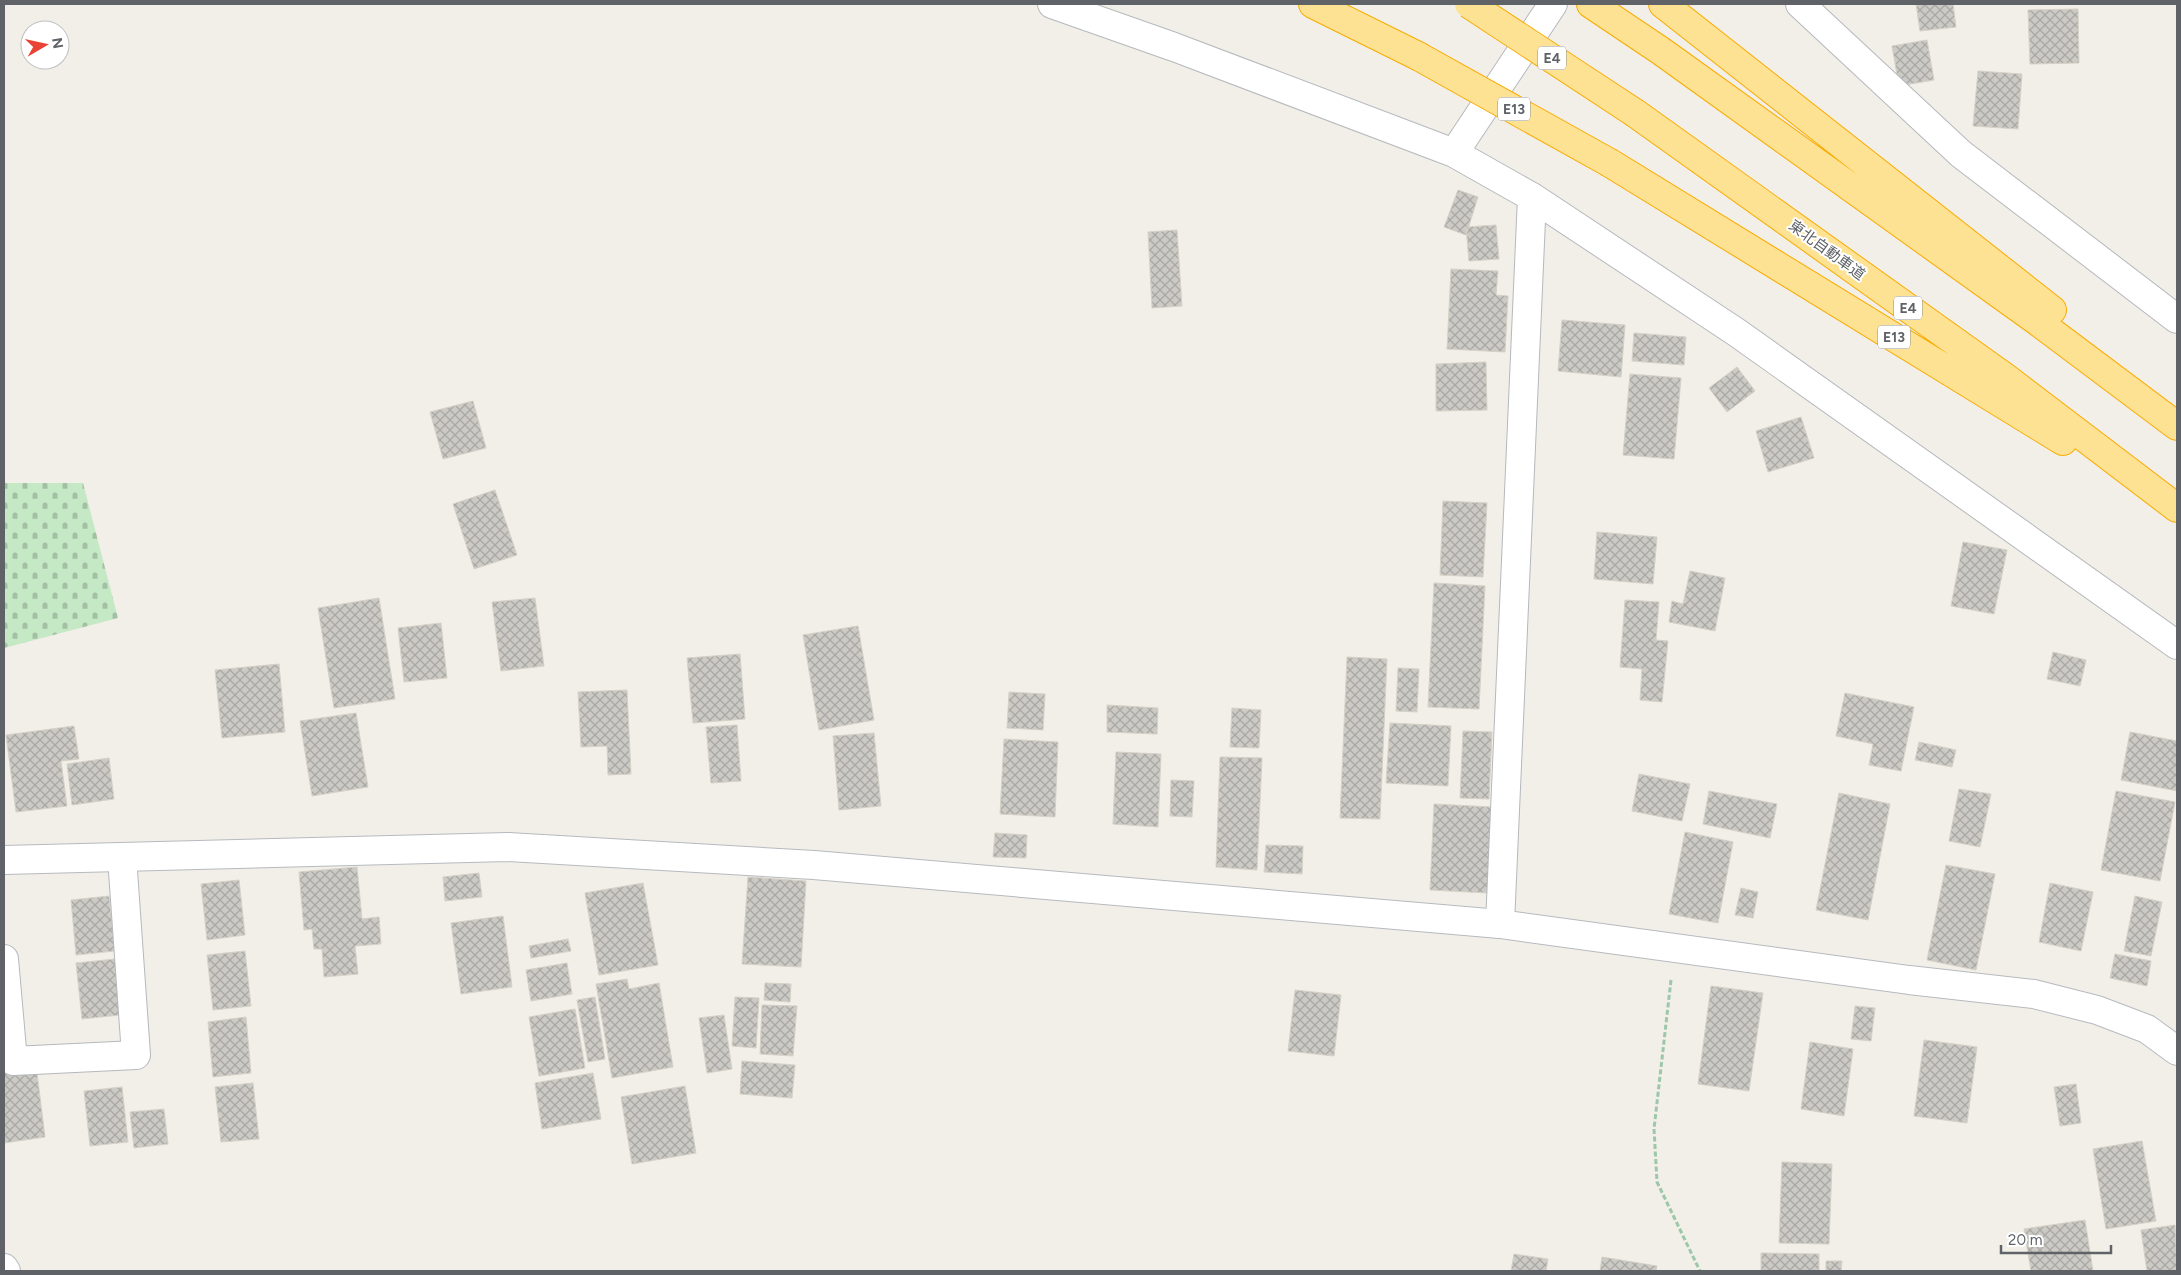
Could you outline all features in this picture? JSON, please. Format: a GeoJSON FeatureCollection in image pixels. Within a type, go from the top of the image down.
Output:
{"type":"FeatureCollection","features":[{"type":"Feature","properties":{"kind":"highway","name":"E13"},"geometry":{"type":"LineString","coordinates":[[1313,4],[1418,56],[1610,163],[2177,512]]}},
{"type":"Feature","properties":{"kind":"highway","name":"東北自動車道"},"geometry":{"type":"LineString","coordinates":[[1469,4],[1635,112],[2006,378],[2177,508]]}},
{"type":"Feature","properties":{"kind":"highway"},"geometry":{"type":"LineString","coordinates":[[1591,4],[1661,51],[2037,321],[2177,426]]}},
{"type":"Feature","properties":{"kind":"highway"},"geometry":{"type":"LineString","coordinates":[[1672,10],[2177,408]]}},
{"type":"Feature","properties":{"kind":"street"},"geometry":{"type":"LineString","coordinates":[[1052,4],[1174,47],[1454,153],[1532,197],[1736,332],[2177,645]]}},
{"type":"Feature","properties":{"kind":"street"},"geometry":{"type":"LineString","coordinates":[[1454,153],[1554,4]]}},
{"type":"Feature","properties":{"kind":"street"},"geometry":{"type":"LineString","coordinates":[[1800,4],[1961,154],[2177,319]]}},
{"type":"Feature","properties":{"kind":"street"},"geometry":{"type":"LineString","coordinates":[[1500,924],[1532,197]]}},
{"type":"Feature","properties":{"kind":"street"},"geometry":{"type":"LineString","coordinates":[[4,860],[508,847],[814,865],[1500,924],[1909,980],[2034,994],[2097,1010],[2146,1029],[2177,1051]]}},
{"type":"Feature","properties":{"kind":"street"},"geometry":{"type":"LineString","coordinates":[[4,959],[13,1061],[136,1055],[122,857]]}},
{"type":"Feature","properties":{"kind":"path"},"geometry":{"type":"LineString","coordinates":[[1672,976],[1654,1129],[1656,1182],[1700,1271]]}},
{"type":"Feature","properties":{"kind":"green space"},"geometry":{"type":"Polygon","coordinates":[[[4,483],[83,483],[118,618],[4,648],[4,483]]]}},
{"type":"Feature","properties":{"kind":"building"},"geometry":{"type":"Polygon","coordinates":[[[1916,4],[1953,4],[1956,27],[1920,31],[1916,4]]]}},
{"type":"Feature","properties":{"kind":"building"},"geometry":{"type":"Polygon","coordinates":[[[2078,9],[2079,63],[2030,64],[2028,10],[2078,9]]]}},
{"type":"Feature","properties":{"kind":"building"},"geometry":{"type":"Polygon","coordinates":[[[1927,40],[1934,80],[1899,86],[1892,46],[1927,40]]]}},
{"type":"Feature","properties":{"kind":"building"},"geometry":{"type":"Polygon","coordinates":[[[1978,71],[2022,74],[2018,129],[1973,126],[1978,71]]]}},
{"type":"Feature","properties":{"kind":"building"},"geometry":{"type":"Polygon","coordinates":[[[1458,190],[1478,197],[1466,235],[1444,227],[1458,190]]]}},
{"type":"Feature","properties":{"kind":"building"},"geometry":{"type":"Polygon","coordinates":[[[1496,225],[1499,259],[1469,261],[1466,227],[1496,225]]]}},
{"type":"Feature","properties":{"kind":"building"},"geometry":{"type":"Polygon","coordinates":[[[1177,230],[1182,306],[1152,308],[1148,232],[1177,230]]]}},
{"type":"Feature","properties":{"kind":"building"},"geometry":{"type":"Polygon","coordinates":[[[1451,269],[1498,271],[1496,295],[1508,296],[1505,352],[1447,349],[1451,269]]]}},
{"type":"Feature","properties":{"kind":"building"},"geometry":{"type":"Polygon","coordinates":[[[1562,320],[1625,325],[1621,377],[1558,371],[1562,320]]]}},
{"type":"Feature","properties":{"kind":"building"},"geometry":{"type":"Polygon","coordinates":[[[1634,333],[1686,337],[1684,365],[1632,361],[1634,333]]]}},
{"type":"Feature","properties":{"kind":"building"},"geometry":{"type":"Polygon","coordinates":[[[1486,362],[1487,410],[1436,411],[1436,364],[1486,362]]]}},
{"type":"Feature","properties":{"kind":"building"},"geometry":{"type":"Polygon","coordinates":[[[1737,367],[1755,391],[1727,412],[1709,388],[1737,367]]]}},
{"type":"Feature","properties":{"kind":"building"},"geometry":{"type":"Polygon","coordinates":[[[1630,374],[1681,378],[1674,459],[1623,455],[1630,374]]]}},
{"type":"Feature","properties":{"kind":"building"},"geometry":{"type":"Polygon","coordinates":[[[473,401],[486,448],[443,459],[430,412],[473,401]]]}},
{"type":"Feature","properties":{"kind":"building"},"geometry":{"type":"Polygon","coordinates":[[[1801,417],[1814,458],[1768,472],[1756,431],[1801,417]]]}},
{"type":"Feature","properties":{"kind":"building"},"geometry":{"type":"Polygon","coordinates":[[[495,490],[517,555],[474,569],[453,504],[495,490]]]}},
{"type":"Feature","properties":{"kind":"building"},"geometry":{"type":"Polygon","coordinates":[[[1443,501],[1487,503],[1483,577],[1440,575],[1443,501]]]}},
{"type":"Feature","properties":{"kind":"building"},"geometry":{"type":"Polygon","coordinates":[[[1597,532],[1657,537],[1653,584],[1594,579],[1597,532]]]}},
{"type":"Feature","properties":{"kind":"building"},"geometry":{"type":"Polygon","coordinates":[[[1963,542],[2007,550],[1994,614],[1951,606],[1963,542]]]}},
{"type":"Feature","properties":{"kind":"building"},"geometry":{"type":"Polygon","coordinates":[[[1690,571],[1725,578],[1715,631],[1669,622],[1672,601],[1683,604],[1690,571]]]}},
{"type":"Feature","properties":{"kind":"building"},"geometry":{"type":"Polygon","coordinates":[[[1434,583],[1485,586],[1479,709],[1428,707],[1434,583]]]}},
{"type":"Feature","properties":{"kind":"building"},"geometry":{"type":"Polygon","coordinates":[[[379,598],[395,699],[334,708],[318,608],[379,598]]]}},
{"type":"Feature","properties":{"kind":"building"},"geometry":{"type":"Polygon","coordinates":[[[535,598],[544,666],[501,671],[492,602],[535,598]]]}},
{"type":"Feature","properties":{"kind":"building"},"geometry":{"type":"Polygon","coordinates":[[[1625,600],[1659,602],[1656,640],[1668,641],[1662,702],[1640,700],[1642,669],[1620,667],[1625,600]]]}},
{"type":"Feature","properties":{"kind":"building"},"geometry":{"type":"Polygon","coordinates":[[[441,623],[447,678],[404,682],[398,628],[441,623]]]}},
{"type":"Feature","properties":{"kind":"building"},"geometry":{"type":"Polygon","coordinates":[[[858,626],[874,720],[819,730],[803,635],[858,626]]]}},
{"type":"Feature","properties":{"kind":"building"},"geometry":{"type":"Polygon","coordinates":[[[2053,652],[2086,660],[2080,686],[2047,679],[2053,652]]]}},
{"type":"Feature","properties":{"kind":"building"},"geometry":{"type":"Polygon","coordinates":[[[740,654],[745,719],[693,723],[687,658],[740,654]]]}},
{"type":"Feature","properties":{"kind":"building"},"geometry":{"type":"Polygon","coordinates":[[[1347,657],[1387,659],[1380,819],[1340,818],[1347,657]]]}},
{"type":"Feature","properties":{"kind":"building"},"geometry":{"type":"Polygon","coordinates":[[[279,664],[285,732],[222,738],[215,670],[279,664]]]}},
{"type":"Feature","properties":{"kind":"building"},"geometry":{"type":"Polygon","coordinates":[[[1398,668],[1419,669],[1417,712],[1396,711],[1398,668]]]}},
{"type":"Feature","properties":{"kind":"building"},"geometry":{"type":"Polygon","coordinates":[[[627,690],[631,774],[608,775],[607,746],[581,747],[578,692],[627,690]]]}},
{"type":"Feature","properties":{"kind":"building"},"geometry":{"type":"Polygon","coordinates":[[[1009,692],[1045,694],[1043,730],[1007,728],[1009,692]]]}},
{"type":"Feature","properties":{"kind":"building"},"geometry":{"type":"Polygon","coordinates":[[[1845,693],[1914,707],[1901,771],[1869,765],[1873,744],[1836,736],[1845,693]]]}},
{"type":"Feature","properties":{"kind":"building"},"geometry":{"type":"Polygon","coordinates":[[[1107,705],[1158,708],[1157,734],[1107,732],[1107,705]]]}},
{"type":"Feature","properties":{"kind":"building"},"geometry":{"type":"Polygon","coordinates":[[[1232,708],[1261,710],[1259,748],[1230,747],[1232,708]]]}},
{"type":"Feature","properties":{"kind":"building"},"geometry":{"type":"Polygon","coordinates":[[[356,713],[368,787],[312,796],[300,721],[356,713]]]}},
{"type":"Feature","properties":{"kind":"building"},"geometry":{"type":"Polygon","coordinates":[[[1390,723],[1451,726],[1448,786],[1386,783],[1390,723]]]}},
{"type":"Feature","properties":{"kind":"building"},"geometry":{"type":"Polygon","coordinates":[[[737,725],[741,781],[711,783],[706,727],[737,725]]]}},
{"type":"Feature","properties":{"kind":"building"},"geometry":{"type":"Polygon","coordinates":[[[74,726],[79,759],[61,761],[67,806],[16,812],[6,735],[74,726]]]}},
{"type":"Feature","properties":{"kind":"building"},"geometry":{"type":"Polygon","coordinates":[[[1463,731],[1492,732],[1489,799],[1460,798],[1463,731]]]}},
{"type":"Feature","properties":{"kind":"building"},"geometry":{"type":"Polygon","coordinates":[[[2130,732],[2177,741],[2177,791],[2121,780],[2130,732]]]}},
{"type":"Feature","properties":{"kind":"building"},"geometry":{"type":"Polygon","coordinates":[[[874,733],[881,806],[839,810],[833,736],[874,733]]]}},
{"type":"Feature","properties":{"kind":"building"},"geometry":{"type":"Polygon","coordinates":[[[1004,739],[1058,742],[1055,817],[1000,814],[1004,739]]]}},
{"type":"Feature","properties":{"kind":"building"},"geometry":{"type":"Polygon","coordinates":[[[1919,742],[1956,750],[1952,767],[1915,760],[1919,742]]]}},
{"type":"Feature","properties":{"kind":"building"},"geometry":{"type":"Polygon","coordinates":[[[1116,752],[1161,754],[1158,827],[1113,824],[1116,752]]]}},
{"type":"Feature","properties":{"kind":"building"},"geometry":{"type":"Polygon","coordinates":[[[1220,757],[1262,758],[1257,870],[1216,867],[1220,757]]]}},
{"type":"Feature","properties":{"kind":"building"},"geometry":{"type":"Polygon","coordinates":[[[109,758],[114,799],[72,805],[67,764],[109,758]]]}},
{"type":"Feature","properties":{"kind":"building"},"geometry":{"type":"Polygon","coordinates":[[[1639,774],[1690,784],[1682,821],[1632,811],[1639,774]]]}},
{"type":"Feature","properties":{"kind":"building"},"geometry":{"type":"Polygon","coordinates":[[[1171,780],[1194,781],[1192,817],[1170,816],[1171,780]]]}},
{"type":"Feature","properties":{"kind":"building"},"geometry":{"type":"Polygon","coordinates":[[[1959,789],[1991,794],[1980,847],[1949,841],[1959,789]]]}},
{"type":"Feature","properties":{"kind":"building"},"geometry":{"type":"Polygon","coordinates":[[[1709,791],[1777,804],[1770,838],[1703,824],[1709,791]]]}},
{"type":"Feature","properties":{"kind":"building"},"geometry":{"type":"Polygon","coordinates":[[[2116,791],[2175,802],[2160,881],[2101,870],[2116,791]]]}},
{"type":"Feature","properties":{"kind":"building"},"geometry":{"type":"Polygon","coordinates":[[[1839,793],[1890,804],[1868,920],[1816,910],[1839,793]]]}},
{"type":"Feature","properties":{"kind":"building"},"geometry":{"type":"Polygon","coordinates":[[[1434,804],[1492,807],[1488,893],[1430,890],[1434,804]]]}},
{"type":"Feature","properties":{"kind":"building"},"geometry":{"type":"Polygon","coordinates":[[[1685,832],[1733,842],[1718,923],[1669,914],[1685,832]]]}},
{"type":"Feature","properties":{"kind":"building"},"geometry":{"type":"Polygon","coordinates":[[[995,833],[1027,835],[1026,858],[993,857],[995,833]]]}},
{"type":"Feature","properties":{"kind":"building"},"geometry":{"type":"Polygon","coordinates":[[[1266,845],[1303,846],[1302,874],[1264,872],[1266,845]]]}},
{"type":"Feature","properties":{"kind":"building"},"geometry":{"type":"Polygon","coordinates":[[[1946,865],[1995,874],[1976,970],[1927,960],[1946,865]]]}},
{"type":"Feature","properties":{"kind":"building"},"geometry":{"type":"Polygon","coordinates":[[[357,867],[362,919],[379,917],[381,944],[355,946],[358,974],[324,977],[322,949],[314,949],[312,929],[304,930],[299,872],[357,867]]]}},
{"type":"Feature","properties":{"kind":"building"},"geometry":{"type":"Polygon","coordinates":[[[479,873],[482,897],[445,901],[443,877],[479,873]]]}},
{"type":"Feature","properties":{"kind":"building"},"geometry":{"type":"Polygon","coordinates":[[[748,877],[806,881],[801,967],[742,964],[748,877]]]}},
{"type":"Feature","properties":{"kind":"building"},"geometry":{"type":"Polygon","coordinates":[[[239,880],[245,935],[207,940],[201,884],[239,880]]]}},
{"type":"Feature","properties":{"kind":"building"},"geometry":{"type":"Polygon","coordinates":[[[643,883],[658,965],[599,975],[585,893],[643,883]]]}},
{"type":"Feature","properties":{"kind":"building"},"geometry":{"type":"Polygon","coordinates":[[[2050,883],[2093,892],[2081,951],[2039,942],[2050,883]]]}},
{"type":"Feature","properties":{"kind":"building"},"geometry":{"type":"Polygon","coordinates":[[[1741,888],[1758,892],[1753,918],[1735,915],[1741,888]]]}},
{"type":"Feature","properties":{"kind":"building"},"geometry":{"type":"Polygon","coordinates":[[[109,896],[115,951],[76,955],[71,900],[109,896]]]}},
{"type":"Feature","properties":{"kind":"building"},"geometry":{"type":"Polygon","coordinates":[[[2135,896],[2162,902],[2151,956],[2124,951],[2135,896]]]}},
{"type":"Feature","properties":{"kind":"building"},"geometry":{"type":"Polygon","coordinates":[[[503,916],[512,987],[461,994],[451,923],[503,916]]]}},
{"type":"Feature","properties":{"kind":"building"},"geometry":{"type":"Polygon","coordinates":[[[568,939],[571,951],[531,958],[529,946],[568,939]]]}},
{"type":"Feature","properties":{"kind":"building"},"geometry":{"type":"Polygon","coordinates":[[[245,951],[251,1006],[213,1010],[207,955],[245,951]]]}},
{"type":"Feature","properties":{"kind":"building"},"geometry":{"type":"Polygon","coordinates":[[[2115,954],[2151,961],[2147,986],[2110,978],[2115,954]]]}},
{"type":"Feature","properties":{"kind":"building"},"geometry":{"type":"Polygon","coordinates":[[[115,959],[120,1015],[82,1019],[76,963],[115,959]]]}},
{"type":"Feature","properties":{"kind":"building"},"geometry":{"type":"Polygon","coordinates":[[[567,963],[572,994],[531,1001],[526,970],[567,963]]]}},
{"type":"Feature","properties":{"kind":"building"},"geometry":{"type":"Polygon","coordinates":[[[627,979],[629,989],[659,983],[673,1067],[612,1078],[596,984],[627,979]]]}},
{"type":"Feature","properties":{"kind":"building"},"geometry":{"type":"Polygon","coordinates":[[[765,983],[791,984],[790,1002],[764,1000],[765,983]]]}},
{"type":"Feature","properties":{"kind":"building"},"geometry":{"type":"Polygon","coordinates":[[[1711,986],[1763,993],[1749,1091],[1698,1084],[1711,986]]]}},
{"type":"Feature","properties":{"kind":"building"},"geometry":{"type":"Polygon","coordinates":[[[1295,990],[1341,995],[1334,1056],[1288,1051],[1295,990]]]}},
{"type":"Feature","properties":{"kind":"building"},"geometry":{"type":"Polygon","coordinates":[[[595,997],[605,1059],[588,1062],[577,1000],[595,997]]]}},
{"type":"Feature","properties":{"kind":"building"},"geometry":{"type":"Polygon","coordinates":[[[735,997],[759,998],[756,1048],[732,1046],[735,997]]]}},
{"type":"Feature","properties":{"kind":"building"},"geometry":{"type":"Polygon","coordinates":[[[762,1005],[797,1006],[793,1056],[760,1054],[762,1005]]]}},
{"type":"Feature","properties":{"kind":"building"},"geometry":{"type":"Polygon","coordinates":[[[1855,1006],[1875,1008],[1871,1041],[1851,1039],[1855,1006]]]}},
{"type":"Feature","properties":{"kind":"building"},"geometry":{"type":"Polygon","coordinates":[[[575,1009],[585,1068],[539,1076],[529,1017],[575,1009]]]}},
{"type":"Feature","properties":{"kind":"building"},"geometry":{"type":"Polygon","coordinates":[[[724,1015],[732,1069],[707,1073],[699,1018],[724,1015]]]}},
{"type":"Feature","properties":{"kind":"building"},"geometry":{"type":"Polygon","coordinates":[[[246,1017],[251,1073],[213,1077],[208,1022],[246,1017]]]}},
{"type":"Feature","properties":{"kind":"building"},"geometry":{"type":"Polygon","coordinates":[[[1924,1040],[1977,1047],[1967,1123],[1914,1116],[1924,1040]]]}},
{"type":"Feature","properties":{"kind":"building"},"geometry":{"type":"Polygon","coordinates":[[[1810,1042],[1853,1049],[1844,1116],[1801,1109],[1810,1042]]]}},
{"type":"Feature","properties":{"kind":"building"},"geometry":{"type":"Polygon","coordinates":[[[742,1061],[795,1065],[792,1098],[740,1094],[742,1061]]]}},
{"type":"Feature","properties":{"kind":"building"},"geometry":{"type":"Polygon","coordinates":[[[36,1065],[45,1137],[4,1143],[4,1069],[36,1065]]]}},
{"type":"Feature","properties":{"kind":"building"},"geometry":{"type":"Polygon","coordinates":[[[593,1073],[601,1119],[542,1129],[535,1083],[593,1073]]]}},
{"type":"Feature","properties":{"kind":"building"},"geometry":{"type":"Polygon","coordinates":[[[253,1083],[259,1139],[221,1142],[215,1087],[253,1083]]]}},
{"type":"Feature","properties":{"kind":"building"},"geometry":{"type":"Polygon","coordinates":[[[2076,1084],[2081,1123],[2060,1126],[2054,1087],[2076,1084]]]}},
{"type":"Feature","properties":{"kind":"building"},"geometry":{"type":"Polygon","coordinates":[[[685,1086],[696,1153],[632,1164],[621,1097],[685,1086]]]}},
{"type":"Feature","properties":{"kind":"building"},"geometry":{"type":"Polygon","coordinates":[[[122,1087],[128,1142],[90,1146],[84,1091],[122,1087]]]}},
{"type":"Feature","properties":{"kind":"building"},"geometry":{"type":"Polygon","coordinates":[[[164,1109],[168,1144],[134,1148],[130,1112],[164,1109]]]}},
{"type":"Feature","properties":{"kind":"building"},"geometry":{"type":"Polygon","coordinates":[[[2142,1141],[2156,1221],[2106,1229],[2093,1149],[2142,1141]]]}},
{"type":"Feature","properties":{"kind":"building"},"geometry":{"type":"Polygon","coordinates":[[[1782,1162],[1832,1164],[1829,1244],[1779,1243],[1782,1162]]]}},
{"type":"Feature","properties":{"kind":"building"},"geometry":{"type":"Polygon","coordinates":[[[2085,1220],[2093,1271],[2031,1271],[2024,1229],[2085,1220]]]}},
{"type":"Feature","properties":{"kind":"building"},"geometry":{"type":"Polygon","coordinates":[[[2175,1225],[2177,1271],[2147,1271],[2141,1230],[2175,1225]]]}},
{"type":"Feature","properties":{"kind":"building"},"geometry":{"type":"Polygon","coordinates":[[[1761,1253],[1819,1254],[1819,1271],[1761,1271],[1761,1253]]]}},
{"type":"Feature","properties":{"kind":"building"},"geometry":{"type":"Polygon","coordinates":[[[1514,1254],[1548,1259],[1546,1271],[1511,1271],[1514,1254]]]}},
{"type":"Feature","properties":{"kind":"building"},"geometry":{"type":"Polygon","coordinates":[[[1602,1257],[1657,1266],[1656,1271],[1600,1271],[1602,1257]]]}},
{"type":"Feature","properties":{"kind":"building"},"geometry":{"type":"Polygon","coordinates":[[[1826,1261],[1842,1261],[1841,1271],[1826,1271],[1826,1261]]]}}]}
